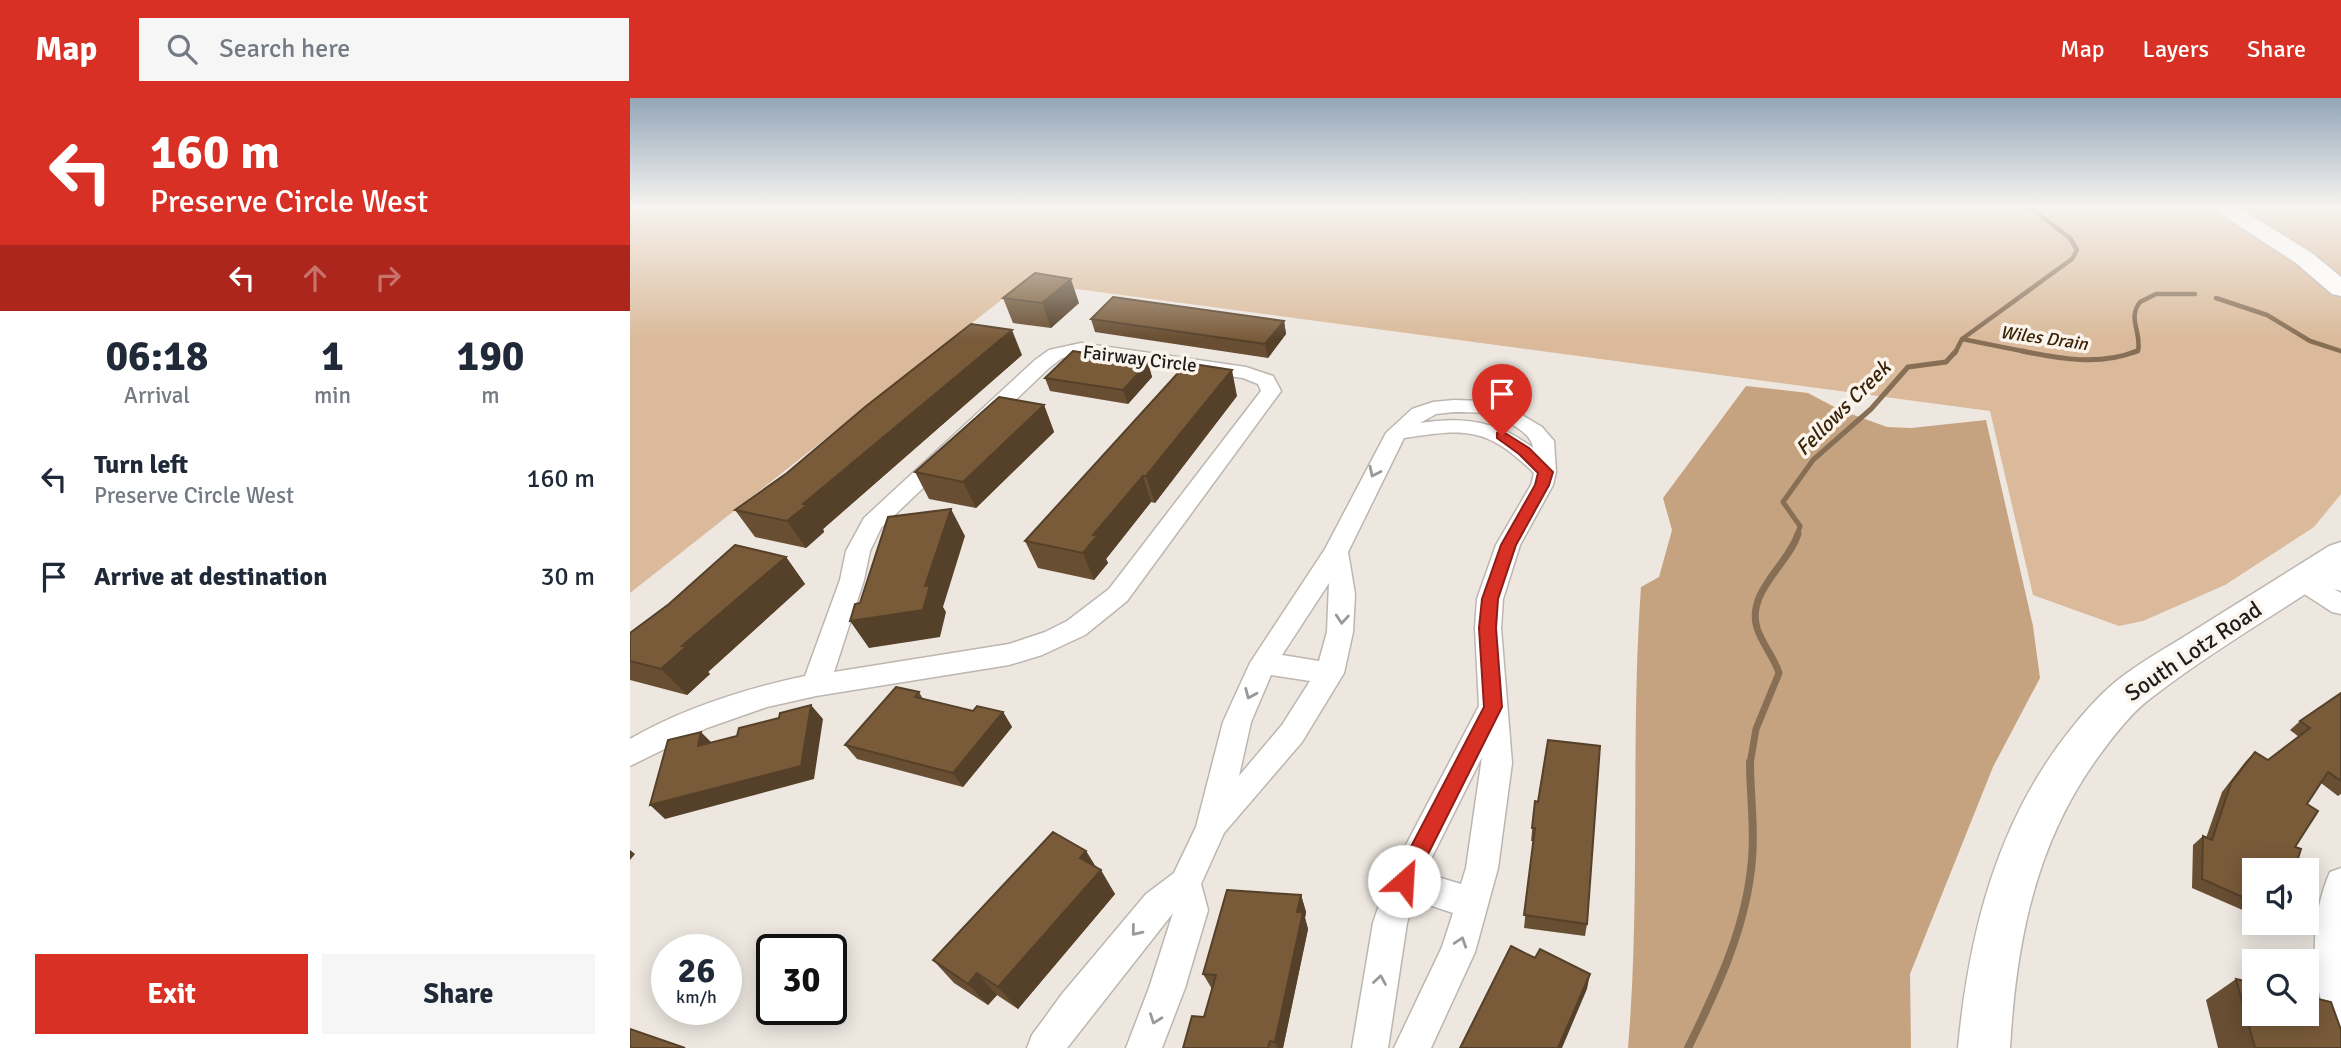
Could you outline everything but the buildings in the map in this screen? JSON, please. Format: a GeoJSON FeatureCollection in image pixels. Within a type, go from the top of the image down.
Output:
{"type":"FeatureCollection","features":[{"type":"Feature","properties":{"kind":"street"},"geometry":{"type":"LineString","coordinates":[[2292,250],[2341,289]]}},
{"type":"Feature","properties":{"kind":"street","name":"Fairway Circle"},"geometry":{"type":"LineString","coordinates":[[630,754],[677,729],[733,705],[816,685],[1021,653],[1076,630],[1100,614],[1118,595],[1266,400],[1271,391],[1266,380],[1246,373],[1090,349],[1072,350],[1046,360],[892,501],[872,524],[858,551],[852,580],[816,685]]}},
{"type":"Feature","properties":{"kind":"street"},"geometry":{"type":"LineString","coordinates":[[1045,1048],[1158,905],[1185,884],[1210,827],[1237,722],[1263,663],[1336,552],[1396,432],[1419,413],[1454,405],[1477,415],[1505,413],[1535,431],[1543,441],[1545,472],[1542,485],[1508,545],[1490,599],[1488,628],[1497,763],[1489,831],[1473,904],[1458,952],[1412,1048]]}},
{"type":"Feature","properties":{"kind":"street"},"geometry":{"type":"LineString","coordinates":[[1210,827],[1261,772],[1310,710],[1330,674],[1342,629],[1344,591],[1336,552]]}},
{"type":"Feature","properties":{"kind":"street"},"geometry":{"type":"LineString","coordinates":[[2326,571],[2341,605]]}},
{"type":"Feature","properties":{"kind":"street","name":"South Lotz Road"},"geometry":{"type":"LineString","coordinates":[[1984,1048],[1995,945],[2014,872],[2045,799],[2077,748],[2113,707],[2135,688],[2188,651],[2326,571]]}},
{"type":"Feature","properties":{"kind":"street"},"geometry":{"type":"LineString","coordinates":[[1263,663],[1330,674]]}},
{"type":"Feature","properties":{"kind":"street"},"geometry":{"type":"LineString","coordinates":[[1370,1048],[1390,923],[1404,881],[1493,707]]}},
{"type":"Feature","properties":{"kind":"street"},"geometry":{"type":"LineString","coordinates":[[1404,881],[1473,904]]}},
{"type":"Feature","properties":{"kind":"street"},"geometry":{"type":"LineString","coordinates":[[2341,883],[2335,910],[2333,953],[2341,1009]]}},
{"type":"Feature","properties":{"kind":"street"},"geometry":{"type":"LineString","coordinates":[[1144,1048],[1167,988],[1191,910],[1185,884]]}},
{"type":"Feature","properties":{"kind":"shaded area"},"geometry":{"type":"Polygon","coordinates":[[[630,250],[2341,250],[2341,494],[2314,527],[2225,585],[2143,621],[2119,626],[2033,595],[1990,411],[1024,282],[630,593],[630,250]]]}},
{"type":"Feature","properties":{"kind":"shaded area"},"geometry":{"type":"Polygon","coordinates":[[[1746,386],[1808,393],[1840,410],[1887,427],[1911,428],[1986,420],[2033,626],[2040,678],[1993,767],[1910,974],[1911,1048],[1628,1048],[1634,933],[1636,702],[1641,587],[1659,577],[1672,530],[1663,498],[1746,386]]]}},
{"type":"Feature","properties":{"kind":"waterway","name":"Fellows Creek"},"geometry":{"type":"LineString","coordinates":[[1962,339],[2072,259],[2077,250]]}},
{"type":"Feature","properties":{"kind":"waterway","name":"Wiles Drain"},"geometry":{"type":"LineString","coordinates":[[2132,353],[2138,351],[2135,314],[2140,302],[2156,294],[2195,294]]}},
{"type":"Feature","properties":{"kind":"waterway","name":"Wiles Drain"},"geometry":{"type":"LineString","coordinates":[[2216,298],[2267,315],[2310,341],[2341,351]]}},
{"type":"Feature","properties":{"kind":"waterway","name":"Fellows Creek"},"geometry":{"type":"LineString","coordinates":[[1956,351],[1962,339]]}},
{"type":"Feature","properties":{"kind":"waterway","name":"Wiles Drain"},"geometry":{"type":"LineString","coordinates":[[1962,339],[2022,351]]}},
{"type":"Feature","properties":{"kind":"waterway","name":"Fellows Creek"},"geometry":{"type":"LineString","coordinates":[[1797,536],[1800,526],[1783,502],[1813,460],[1871,409],[1908,367],[1946,362],[1956,351]]}},
{"type":"Feature","properties":{"kind":"waterway","name":"Wiles Drain"},"geometry":{"type":"LineString","coordinates":[[2022,351],[2080,360],[2123,356],[2137,351]]}},
{"type":"Feature","properties":{"kind":"waterway","name":"Wiles Drain"},"geometry":{"type":"LineString","coordinates":[[2022,351],[2032,353]]}},
{"type":"Feature","properties":{"kind":"waterway","name":"Fellows Creek"},"geometry":{"type":"LineString","coordinates":[[1750,764],[1756,729],[1779,673],[1757,628],[1757,602],[1798,534]]}},
{"type":"Feature","properties":{"kind":"waterway","name":"Fellows Creek"},"geometry":{"type":"LineString","coordinates":[[1688,1048],[1720,980],[1744,908],[1753,847],[1750,764]]}},
{"type":"Feature","properties":{"kind":"route"},"geometry":{"type":"LineString","coordinates":[[1404,881],[1441,804],[1493,707],[1488,628],[1490,599],[1508,545],[1542,485],[1545,472],[1524,451],[1502,436]]}}]}
